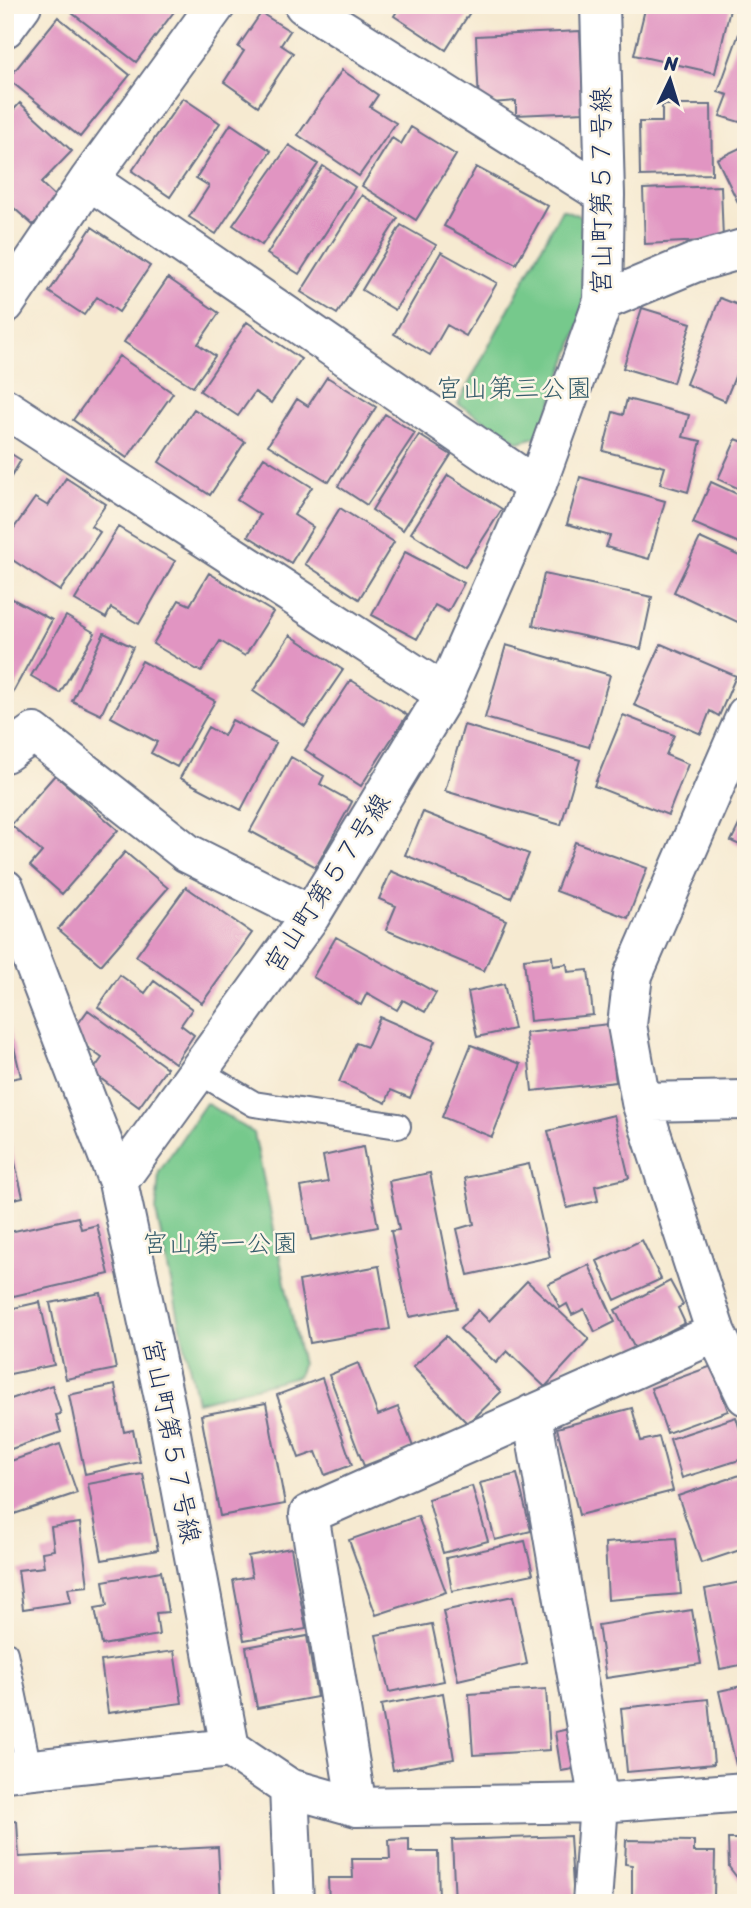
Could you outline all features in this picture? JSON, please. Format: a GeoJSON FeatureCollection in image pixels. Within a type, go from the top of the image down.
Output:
{"type":"FeatureCollection","features":[{"type":"Feature","properties":{"kind":"street"},"geometry":{"type":"LineString","coordinates":[[5,29],[22,5]]}},
{"type":"Feature","properties":{"kind":"street"},"geometry":{"type":"LineString","coordinates":[[5,304],[89,180],[216,5]]}},
{"type":"Feature","properties":{"kind":"street"},"geometry":{"type":"LineString","coordinates":[[304,5],[605,195]]}},
{"type":"Feature","properties":{"kind":"street","name":"宮山町第５７号線"},"geometry":{"type":"LineString","coordinates":[[230,1748],[167,1412],[118,1182],[312,915],[445,694],[536,487],[603,301],[605,195],[600,5]]}},
{"type":"Feature","properties":{"kind":"street"},"geometry":{"type":"LineString","coordinates":[[89,180],[536,487]]}},
{"type":"Feature","properties":{"kind":"street"},"geometry":{"type":"LineString","coordinates":[[603,301],[694,263],[746,248]]}},
{"type":"Feature","properties":{"kind":"street"},"geometry":{"type":"LineString","coordinates":[[5,408],[445,694]]}},
{"type":"Feature","properties":{"kind":"street"},"geometry":{"type":"LineString","coordinates":[[746,715],[633,975],[627,1025],[641,1102],[716,1333],[746,1396]]}},
{"type":"Feature","properties":{"kind":"street"},"geometry":{"type":"LineString","coordinates":[[5,753],[34,733],[187,853],[312,915]]}},
{"type":"Feature","properties":{"kind":"street"},"geometry":{"type":"LineString","coordinates":[[5,889],[118,1182]]}},
{"type":"Feature","properties":{"kind":"street"},"geometry":{"type":"LineString","coordinates":[[641,1102],[746,1100]]}},
{"type":"Feature","properties":{"kind":"street"},"geometry":{"type":"LineString","coordinates":[[357,1807],[309,1514],[716,1333]]}},
{"type":"Feature","properties":{"kind":"street"},"geometry":{"type":"LineString","coordinates":[[532,1414],[599,1803],[592,1903]]}},
{"type":"Feature","properties":{"kind":"street"},"geometry":{"type":"LineString","coordinates":[[17,1771],[230,1748],[289,1787],[357,1807],[599,1803],[746,1792]]}},
{"type":"Feature","properties":{"kind":"street"},"geometry":{"type":"LineString","coordinates":[[289,1787],[294,1903]]}},
{"type":"Feature","properties":{"kind":"lane"},"geometry":{"type":"LineString","coordinates":[[198,1072],[254,1104],[398,1126]]}},
{"type":"Feature","properties":{"kind":"lane"},"geometry":{"type":"LineString","coordinates":[[5,1653],[17,1771]]}},
{"type":"Feature","properties":{"kind":"green space","name":"宮山第三公園"},"geometry":{"type":"Polygon","coordinates":[[[562,209],[587,219],[583,315],[540,436],[519,442],[458,404],[562,209]]]}},
{"type":"Feature","properties":{"kind":"green space","name":"宮山第一公園"},"geometry":{"type":"Polygon","coordinates":[[[206,1103],[254,1133],[302,1365],[298,1376],[197,1402],[156,1212],[159,1172],[206,1103]]]}},
{"type":"Feature","properties":{"kind":"building"},"geometry":{"type":"Polygon","coordinates":[[[78,5],[179,5],[136,62],[72,13],[78,5]]]}},
{"type":"Feature","properties":{"kind":"building"},"geometry":{"type":"Polygon","coordinates":[[[401,5],[466,5],[472,9],[446,50],[394,16],[401,5]]]}},
{"type":"Feature","properties":{"kind":"building"},"geometry":{"type":"Polygon","coordinates":[[[646,5],[731,5],[715,73],[634,55],[646,5]]]}},
{"type":"Feature","properties":{"kind":"building"},"geometry":{"type":"Polygon","coordinates":[[[261,13],[290,31],[281,45],[293,53],[258,106],[224,82],[244,51],[238,47],[261,13]]]}},
{"type":"Feature","properties":{"kind":"building"},"geometry":{"type":"Polygon","coordinates":[[[746,14],[746,124],[720,116],[728,95],[718,92],[746,14]]]}},
{"type":"Feature","properties":{"kind":"building"},"geometry":{"type":"Polygon","coordinates":[[[58,17],[130,75],[80,137],[8,79],[58,17]]]}},
{"type":"Feature","properties":{"kind":"building"},"geometry":{"type":"Polygon","coordinates":[[[580,31],[584,112],[516,115],[516,101],[479,104],[476,36],[580,31]]]}},
{"type":"Feature","properties":{"kind":"building"},"geometry":{"type":"Polygon","coordinates":[[[342,70],[378,95],[370,107],[396,123],[359,176],[298,135],[342,70]]]}},
{"type":"Feature","properties":{"kind":"building"},"geometry":{"type":"Polygon","coordinates":[[[183,98],[220,123],[170,197],[132,171],[183,98]]]}},
{"type":"Feature","properties":{"kind":"building"},"geometry":{"type":"Polygon","coordinates":[[[20,103],[72,151],[41,183],[58,199],[33,225],[5,200],[5,119],[20,103]]]}},
{"type":"Feature","properties":{"kind":"building"},"geometry":{"type":"Polygon","coordinates":[[[662,105],[711,105],[712,174],[640,176],[639,122],[662,122],[662,105]]]}},
{"type":"Feature","properties":{"kind":"building"},"geometry":{"type":"Polygon","coordinates":[[[231,124],[271,151],[216,234],[189,217],[209,186],[196,178],[231,124]]]}},
{"type":"Feature","properties":{"kind":"building"},"geometry":{"type":"Polygon","coordinates":[[[411,127],[456,155],[416,220],[362,186],[392,138],[401,144],[411,127]]]}},
{"type":"Feature","properties":{"kind":"building"},"geometry":{"type":"Polygon","coordinates":[[[289,145],[318,164],[262,245],[233,225],[289,145]]]}},
{"type":"Feature","properties":{"kind":"building"},"geometry":{"type":"Polygon","coordinates":[[[746,145],[746,219],[717,159],[746,145]]]}},
{"type":"Feature","properties":{"kind":"building"},"geometry":{"type":"Polygon","coordinates":[[[323,166],[355,187],[299,274],[267,254],[323,166]]]}},
{"type":"Feature","properties":{"kind":"building"},"geometry":{"type":"Polygon","coordinates":[[[476,167],[548,206],[516,264],[444,226],[476,167]]]}},
{"type":"Feature","properties":{"kind":"building"},"geometry":{"type":"Polygon","coordinates":[[[721,186],[723,240],[645,244],[643,189],[721,186]]]}},
{"type":"Feature","properties":{"kind":"building"},"geometry":{"type":"Polygon","coordinates":[[[362,195],[398,218],[337,314],[301,292],[362,195]]]}},
{"type":"Feature","properties":{"kind":"building"},"geometry":{"type":"Polygon","coordinates":[[[401,225],[436,245],[395,310],[362,290],[401,225]]]}},
{"type":"Feature","properties":{"kind":"building"},"geometry":{"type":"Polygon","coordinates":[[[92,227],[150,266],[119,312],[97,297],[84,315],[49,292],[92,227]]]}},
{"type":"Feature","properties":{"kind":"building"},"geometry":{"type":"Polygon","coordinates":[[[441,252],[497,283],[466,336],[447,325],[430,355],[394,334],[441,252]]]}},
{"type":"Feature","properties":{"kind":"building"},"geometry":{"type":"Polygon","coordinates":[[[168,278],[219,313],[198,344],[215,356],[193,387],[124,342],[168,278]]]}},
{"type":"Feature","properties":{"kind":"building"},"geometry":{"type":"Polygon","coordinates":[[[720,298],[746,308],[746,350],[725,401],[686,384],[720,298]]]}},
{"type":"Feature","properties":{"kind":"building"},"geometry":{"type":"Polygon","coordinates":[[[642,308],[691,323],[673,383],[623,368],[642,308]]]}},
{"type":"Feature","properties":{"kind":"building"},"geometry":{"type":"Polygon","coordinates":[[[247,322],[301,359],[271,403],[255,392],[238,416],[200,391],[247,322]]]}},
{"type":"Feature","properties":{"kind":"building"},"geometry":{"type":"Polygon","coordinates":[[[119,356],[173,393],[127,458],[73,420],[119,356]]]}},
{"type":"Feature","properties":{"kind":"building"},"geometry":{"type":"Polygon","coordinates":[[[327,377],[376,407],[329,482],[268,445],[297,399],[308,406],[327,377]]]}},
{"type":"Feature","properties":{"kind":"building"},"geometry":{"type":"Polygon","coordinates":[[[627,399],[689,415],[683,437],[701,441],[688,492],[660,484],[665,467],[603,451],[613,412],[623,415],[627,399]]]}},
{"type":"Feature","properties":{"kind":"building"},"geometry":{"type":"Polygon","coordinates":[[[194,409],[245,442],[210,495],[159,462],[194,409]]]}},
{"type":"Feature","properties":{"kind":"building"},"geometry":{"type":"Polygon","coordinates":[[[385,414],[415,433],[367,505],[338,486],[385,414]]]}},
{"type":"Feature","properties":{"kind":"building"},"geometry":{"type":"Polygon","coordinates":[[[419,435],[451,455],[403,530],[372,510],[419,435]]]}},
{"type":"Feature","properties":{"kind":"building"},"geometry":{"type":"Polygon","coordinates":[[[736,439],[746,443],[746,492],[718,479],[736,439]]]}},
{"type":"Feature","properties":{"kind":"building"},"geometry":{"type":"Polygon","coordinates":[[[5,450],[21,460],[5,487],[5,450]]]}},
{"type":"Feature","properties":{"kind":"building"},"geometry":{"type":"Polygon","coordinates":[[[264,457],[312,487],[294,515],[313,527],[291,563],[248,536],[260,515],[237,500],[264,457]]]}},
{"type":"Feature","properties":{"kind":"building"},"geometry":{"type":"Polygon","coordinates":[[[448,475],[502,509],[465,567],[411,533],[448,475]]]}},
{"type":"Feature","properties":{"kind":"building"},"geometry":{"type":"Polygon","coordinates":[[[580,477],[665,501],[649,559],[606,547],[610,536],[567,524],[580,477]]]}},
{"type":"Feature","properties":{"kind":"building"},"geometry":{"type":"Polygon","coordinates":[[[66,478],[106,504],[91,526],[100,532],[60,591],[5,555],[5,541],[35,498],[48,506],[66,478]]]}},
{"type":"Feature","properties":{"kind":"building"},"geometry":{"type":"Polygon","coordinates":[[[711,482],[746,498],[746,546],[693,523],[711,482]]]}},
{"type":"Feature","properties":{"kind":"building"},"geometry":{"type":"Polygon","coordinates":[[[340,508],[394,542],[359,599],[305,564],[340,508]]]}},
{"type":"Feature","properties":{"kind":"building"},"geometry":{"type":"Polygon","coordinates":[[[118,527],[175,561],[139,624],[111,608],[106,618],[75,600],[118,527]]]}},
{"type":"Feature","properties":{"kind":"building"},"geometry":{"type":"Polygon","coordinates":[[[700,538],[746,559],[746,626],[674,592],[700,538]]]}},
{"type":"Feature","properties":{"kind":"building"},"geometry":{"type":"Polygon","coordinates":[[[405,552],[464,583],[448,612],[435,605],[417,639],[372,615],[405,552]]]}},
{"type":"Feature","properties":{"kind":"building"},"geometry":{"type":"Polygon","coordinates":[[[209,573],[273,612],[245,656],[220,641],[201,672],[153,644],[179,600],[190,605],[209,573]]]}},
{"type":"Feature","properties":{"kind":"building"},"geometry":{"type":"Polygon","coordinates":[[[544,574],[652,597],[641,649],[533,625],[544,574]]]}},
{"type":"Feature","properties":{"kind":"building"},"geometry":{"type":"Polygon","coordinates":[[[5,595],[52,620],[5,707],[5,595]]]}},
{"type":"Feature","properties":{"kind":"building"},"geometry":{"type":"Polygon","coordinates":[[[66,616],[95,633],[60,693],[31,676],[66,616]]]}},
{"type":"Feature","properties":{"kind":"building"},"geometry":{"type":"Polygon","coordinates":[[[104,633],[133,647],[101,715],[72,701],[104,633]]]}},
{"type":"Feature","properties":{"kind":"building"},"geometry":{"type":"Polygon","coordinates":[[[290,635],[343,670],[305,726],[253,691],[290,635]]]}},
{"type":"Feature","properties":{"kind":"building"},"geometry":{"type":"Polygon","coordinates":[[[661,644],[736,676],[719,716],[710,711],[701,734],[634,705],[661,644]]]}},
{"type":"Feature","properties":{"kind":"building"},"geometry":{"type":"Polygon","coordinates":[[[506,645],[610,675],[589,747],[485,718],[506,645]]]}},
{"type":"Feature","properties":{"kind":"building"},"geometry":{"type":"Polygon","coordinates":[[[142,661],[215,701],[177,767],[151,753],[157,742],[111,717],[142,661]]]}},
{"type":"Feature","properties":{"kind":"building"},"geometry":{"type":"Polygon","coordinates":[[[351,680],[407,715],[361,786],[305,750],[351,680]]]}},
{"type":"Feature","properties":{"kind":"building"},"geometry":{"type":"Polygon","coordinates":[[[623,715],[674,735],[666,755],[688,764],[668,815],[594,786],[623,715]]]}},
{"type":"Feature","properties":{"kind":"building"},"geometry":{"type":"Polygon","coordinates":[[[232,720],[276,743],[241,810],[180,778],[208,727],[224,736],[232,720]]]}},
{"type":"Feature","properties":{"kind":"building"},"geometry":{"type":"Polygon","coordinates":[[[464,725],[580,760],[561,825],[445,791],[464,725]]]}},
{"type":"Feature","properties":{"kind":"building"},"geometry":{"type":"Polygon","coordinates":[[[291,757],[324,776],[320,784],[352,802],[316,867],[250,831],[291,757]]]}},
{"type":"Feature","properties":{"kind":"building"},"geometry":{"type":"Polygon","coordinates":[[[55,775],[118,830],[62,894],[30,866],[42,852],[11,825],[55,775]]]}},
{"type":"Feature","properties":{"kind":"building"},"geometry":{"type":"Polygon","coordinates":[[[746,811],[746,848],[731,841],[746,811]]]}},
{"type":"Feature","properties":{"kind":"building"},"geometry":{"type":"Polygon","coordinates":[[[423,812],[529,854],[511,898],[405,855],[423,812]]]}},
{"type":"Feature","properties":{"kind":"building"},"geometry":{"type":"Polygon","coordinates":[[[575,842],[647,868],[628,918],[556,891],[575,842]]]}},
{"type":"Feature","properties":{"kind":"building"},"geometry":{"type":"Polygon","coordinates":[[[125,852],[168,888],[101,965],[58,929],[125,852]]]}},
{"type":"Feature","properties":{"kind":"building"},"geometry":{"type":"Polygon","coordinates":[[[391,871],[506,920],[484,971],[386,930],[396,906],[379,899],[391,871]]]}},
{"type":"Feature","properties":{"kind":"building"},"geometry":{"type":"Polygon","coordinates":[[[186,887],[252,933],[202,1003],[136,956],[186,887]]]}},
{"type":"Feature","properties":{"kind":"building"},"geometry":{"type":"Polygon","coordinates":[[[336,937],[436,993],[425,1012],[403,1000],[397,1010],[367,993],[361,1005],[313,977],[336,937]]]}},
{"type":"Feature","properties":{"kind":"building"},"geometry":{"type":"Polygon","coordinates":[[[552,956],[553,966],[567,964],[568,972],[588,970],[593,1015],[530,1021],[524,959],[552,956]]]}},
{"type":"Feature","properties":{"kind":"building"},"geometry":{"type":"Polygon","coordinates":[[[120,975],[145,993],[154,981],[192,1009],[181,1025],[194,1035],[175,1063],[98,1007],[120,975]]]}},
{"type":"Feature","properties":{"kind":"building"},"geometry":{"type":"Polygon","coordinates":[[[504,984],[514,1029],[477,1037],[468,992],[504,984]]]}},
{"type":"Feature","properties":{"kind":"building"},"geometry":{"type":"Polygon","coordinates":[[[5,1009],[21,1077],[5,1080],[5,1009]]]}},
{"type":"Feature","properties":{"kind":"building"},"geometry":{"type":"Polygon","coordinates":[[[88,1010],[167,1068],[139,1107],[92,1072],[102,1058],[70,1035],[88,1010]]]}},
{"type":"Feature","properties":{"kind":"building"},"geometry":{"type":"Polygon","coordinates":[[[380,1017],[435,1041],[410,1098],[391,1090],[386,1103],[339,1082],[356,1043],[367,1047],[380,1017]]]}},
{"type":"Feature","properties":{"kind":"building"},"geometry":{"type":"Polygon","coordinates":[[[609,1024],[616,1082],[532,1091],[526,1033],[609,1024]]]}},
{"type":"Feature","properties":{"kind":"building"},"geometry":{"type":"Polygon","coordinates":[[[471,1045],[521,1064],[492,1137],[442,1117],[471,1045]]]}},
{"type":"Feature","properties":{"kind":"building"},"geometry":{"type":"Polygon","coordinates":[[[614,1115],[629,1178],[595,1186],[598,1201],[567,1208],[548,1131],[614,1115]]]}},
{"type":"Feature","properties":{"kind":"building"},"geometry":{"type":"Polygon","coordinates":[[[5,1120],[23,1197],[5,1201],[5,1120]]]}},
{"type":"Feature","properties":{"kind":"building"},"geometry":{"type":"Polygon","coordinates":[[[363,1147],[378,1227],[311,1240],[301,1187],[328,1182],[323,1156],[363,1147]]]}},
{"type":"Feature","properties":{"kind":"building"},"geometry":{"type":"Polygon","coordinates":[[[529,1164],[550,1257],[468,1275],[457,1229],[474,1224],[465,1178],[529,1164]]]}},
{"type":"Feature","properties":{"kind":"building"},"geometry":{"type":"Polygon","coordinates":[[[430,1173],[457,1308],[409,1317],[391,1231],[399,1230],[389,1181],[430,1173]]]}},
{"type":"Feature","properties":{"kind":"building"},"geometry":{"type":"Polygon","coordinates":[[[78,1217],[81,1229],[97,1225],[109,1274],[5,1298],[5,1233],[78,1217]]]}},
{"type":"Feature","properties":{"kind":"building"},"geometry":{"type":"Polygon","coordinates":[[[642,1240],[661,1279],[615,1300],[597,1261],[642,1240]]]}},
{"type":"Feature","properties":{"kind":"building"},"geometry":{"type":"Polygon","coordinates":[[[589,1265],[615,1322],[595,1332],[584,1309],[572,1315],[567,1304],[560,1308],[548,1284],[589,1265]]]}},
{"type":"Feature","properties":{"kind":"building"},"geometry":{"type":"Polygon","coordinates":[[[379,1266],[390,1329],[310,1343],[299,1281],[379,1266]]]}},
{"type":"Feature","properties":{"kind":"building"},"geometry":{"type":"Polygon","coordinates":[[[527,1281],[589,1339],[545,1387],[507,1351],[496,1363],[460,1329],[478,1310],[489,1321],[527,1281]]]}},
{"type":"Feature","properties":{"kind":"building"},"geometry":{"type":"Polygon","coordinates":[[[670,1281],[683,1305],[678,1308],[685,1323],[635,1349],[615,1310],[670,1281]]]}},
{"type":"Feature","properties":{"kind":"building"},"geometry":{"type":"Polygon","coordinates":[[[101,1293],[116,1369],[66,1379],[50,1303],[101,1293]]]}},
{"type":"Feature","properties":{"kind":"building"},"geometry":{"type":"Polygon","coordinates":[[[40,1302],[54,1365],[5,1375],[5,1310],[40,1302]]]}},
{"type":"Feature","properties":{"kind":"building"},"geometry":{"type":"Polygon","coordinates":[[[446,1336],[501,1392],[468,1424],[413,1367],[446,1336]]]}},
{"type":"Feature","properties":{"kind":"building"},"geometry":{"type":"Polygon","coordinates":[[[358,1363],[378,1415],[398,1407],[413,1447],[364,1466],[329,1375],[358,1363]]]}},
{"type":"Feature","properties":{"kind":"building"},"geometry":{"type":"Polygon","coordinates":[[[712,1366],[728,1411],[667,1433],[651,1388],[712,1366]]]}},
{"type":"Feature","properties":{"kind":"building"},"geometry":{"type":"Polygon","coordinates":[[[322,1378],[352,1465],[325,1475],[316,1452],[299,1458],[277,1395],[322,1378]]]}},
{"type":"Feature","properties":{"kind":"building"},"geometry":{"type":"Polygon","coordinates":[[[52,1385],[61,1414],[56,1415],[61,1432],[5,1451],[5,1401],[52,1385]]]}},
{"type":"Feature","properties":{"kind":"building"},"geometry":{"type":"Polygon","coordinates":[[[115,1385],[124,1432],[133,1430],[140,1462],[85,1474],[69,1395],[115,1385]]]}},
{"type":"Feature","properties":{"kind":"building"},"geometry":{"type":"Polygon","coordinates":[[[266,1403],[285,1504],[220,1516],[201,1415],[266,1403]]]}},
{"type":"Feature","properties":{"kind":"building"},"geometry":{"type":"Polygon","coordinates":[[[632,1408],[641,1441],[659,1437],[673,1491],[579,1515],[557,1428],[632,1408]]]}},
{"type":"Feature","properties":{"kind":"building"},"geometry":{"type":"Polygon","coordinates":[[[736,1417],[746,1458],[682,1478],[670,1439],[736,1417]]]}},
{"type":"Feature","properties":{"kind":"building"},"geometry":{"type":"Polygon","coordinates":[[[60,1444],[77,1493],[5,1517],[5,1463],[60,1444]]]}},
{"type":"Feature","properties":{"kind":"building"},"geometry":{"type":"Polygon","coordinates":[[[746,1473],[746,1548],[701,1563],[678,1496],[746,1473]]]}},
{"type":"Feature","properties":{"kind":"building"},"geometry":{"type":"Polygon","coordinates":[[[143,1474],[158,1550],[102,1560],[88,1484],[143,1474]]]}},
{"type":"Feature","properties":{"kind":"building"},"geometry":{"type":"Polygon","coordinates":[[[517,1474],[531,1531],[495,1540],[480,1483],[517,1474]]]}},
{"type":"Feature","properties":{"kind":"building"},"geometry":{"type":"Polygon","coordinates":[[[472,1486],[488,1541],[443,1553],[428,1499],[472,1486]]]}},
{"type":"Feature","properties":{"kind":"building"},"geometry":{"type":"Polygon","coordinates":[[[418,1516],[446,1592],[376,1615],[349,1540],[418,1516]]]}},
{"type":"Feature","properties":{"kind":"building"},"geometry":{"type":"Polygon","coordinates":[[[80,1523],[88,1586],[68,1588],[71,1602],[23,1609],[18,1570],[44,1567],[42,1552],[54,1550],[51,1527],[80,1523]]]}},
{"type":"Feature","properties":{"kind":"building"},"geometry":{"type":"Polygon","coordinates":[[[676,1538],[681,1594],[608,1600],[605,1543],[676,1538]]]}},
{"type":"Feature","properties":{"kind":"building"},"geometry":{"type":"Polygon","coordinates":[[[525,1541],[533,1574],[452,1591],[446,1558],[525,1541]]]}},
{"type":"Feature","properties":{"kind":"building"},"geometry":{"type":"Polygon","coordinates":[[[291,1548],[306,1629],[244,1640],[233,1580],[252,1577],[248,1556],[291,1548]]]}},
{"type":"Feature","properties":{"kind":"building"},"geometry":{"type":"Polygon","coordinates":[[[161,1571],[168,1612],[156,1613],[159,1635],[102,1645],[95,1608],[107,1606],[103,1581],[161,1571]]]}},
{"type":"Feature","properties":{"kind":"building"},"geometry":{"type":"Polygon","coordinates":[[[746,1581],[746,1664],[720,1669],[705,1589],[746,1581]]]}},
{"type":"Feature","properties":{"kind":"building"},"geometry":{"type":"Polygon","coordinates":[[[513,1596],[527,1664],[458,1680],[443,1611],[513,1596]]]}},
{"type":"Feature","properties":{"kind":"building"},"geometry":{"type":"Polygon","coordinates":[[[692,1610],[701,1664],[606,1678],[598,1625],[692,1610]]]}},
{"type":"Feature","properties":{"kind":"building"},"geometry":{"type":"Polygon","coordinates":[[[432,1624],[444,1681],[389,1692],[376,1635],[432,1624]]]}},
{"type":"Feature","properties":{"kind":"building"},"geometry":{"type":"Polygon","coordinates":[[[307,1636],[317,1697],[257,1708],[246,1647],[307,1636]]]}},
{"type":"Feature","properties":{"kind":"building"},"geometry":{"type":"Polygon","coordinates":[[[174,1651],[182,1703],[108,1713],[101,1661],[174,1651]]]}},
{"type":"Feature","properties":{"kind":"building"},"geometry":{"type":"Polygon","coordinates":[[[746,1685],[746,1763],[736,1765],[719,1691],[746,1685]]]}},
{"type":"Feature","properties":{"kind":"building"},"geometry":{"type":"Polygon","coordinates":[[[546,1689],[550,1750],[473,1755],[469,1694],[546,1689]]]}},
{"type":"Feature","properties":{"kind":"building"},"geometry":{"type":"Polygon","coordinates":[[[443,1693],[454,1759],[393,1770],[381,1705],[443,1693]]]}},
{"type":"Feature","properties":{"kind":"building"},"geometry":{"type":"Polygon","coordinates":[[[708,1699],[714,1764],[627,1772],[621,1708],[708,1699]]]}},
{"type":"Feature","properties":{"kind":"building"},"geometry":{"type":"Polygon","coordinates":[[[573,1728],[579,1768],[561,1771],[555,1732],[573,1728]]]}},
{"type":"Feature","properties":{"kind":"building"},"geometry":{"type":"Polygon","coordinates":[[[17,1821],[19,1857],[218,1847],[221,1903],[5,1903],[5,1822],[17,1821]]]}},
{"type":"Feature","properties":{"kind":"building"},"geometry":{"type":"Polygon","coordinates":[[[570,1836],[574,1903],[455,1903],[452,1840],[570,1836]]]}},
{"type":"Feature","properties":{"kind":"building"},"geometry":{"type":"Polygon","coordinates":[[[409,1839],[409,1852],[438,1852],[439,1903],[329,1903],[328,1878],[353,1878],[352,1859],[390,1859],[389,1840],[409,1839]]]}},
{"type":"Feature","properties":{"kind":"building"},"geometry":{"type":"Polygon","coordinates":[[[728,1839],[746,1839],[746,1889],[729,1867],[728,1839]]]}},
{"type":"Feature","properties":{"kind":"building"},"geometry":{"type":"Polygon","coordinates":[[[626,1840],[694,1841],[694,1852],[715,1852],[714,1896],[698,1896],[697,1903],[632,1903],[632,1865],[625,1864],[626,1840]]]}}]}
